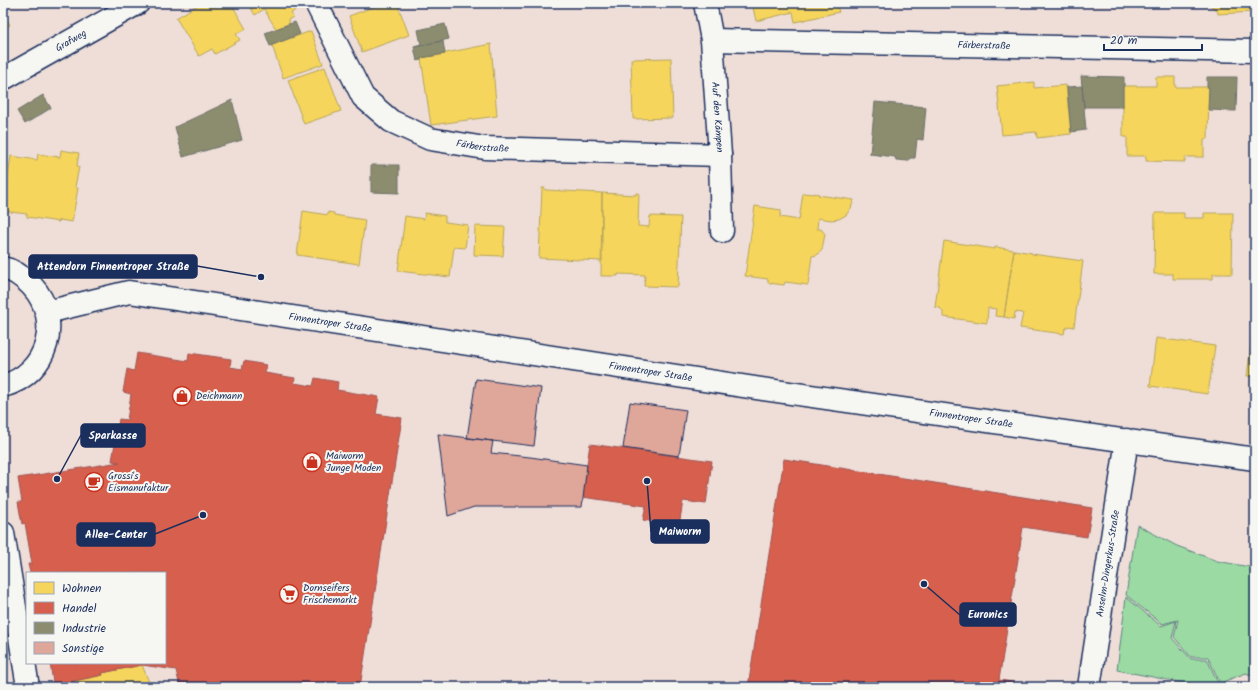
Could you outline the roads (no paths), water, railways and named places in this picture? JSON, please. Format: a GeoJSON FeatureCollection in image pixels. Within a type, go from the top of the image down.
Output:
{"type":"FeatureCollection","features":[{"type":"Feature","properties":{"kind":"street","name":"Grafweg"},"geometry":{"type":"LineString","coordinates":[[3,79],[138,3]]}},
{"type":"Feature","properties":{"kind":"street","name":"Färberstraße"},"geometry":{"type":"LineString","coordinates":[[316,3],[363,97],[391,121],[430,139],[485,148],[720,155]]}},
{"type":"Feature","properties":{"kind":"street","name":"Auf den Kämpen"},"geometry":{"type":"LineString","coordinates":[[705,3],[712,40],[720,155],[722,231]]}},
{"type":"Feature","properties":{"kind":"street","name":"Färberstraße"},"geometry":{"type":"LineString","coordinates":[[712,40],[1255,51]]}},
{"type":"Feature","properties":{"kind":"street"},"geometry":{"type":"LineString","coordinates":[[3,268],[8,269],[26,279],[39,294],[47,312],[49,332],[44,353],[31,371],[14,383],[3,386]]}},
{"type":"Feature","properties":{"kind":"street","name":"Finnentroper Straße"},"geometry":{"type":"LineString","coordinates":[[47,312],[129,292],[276,316],[755,388],[1127,440],[1255,460]]}},
{"type":"Feature","properties":{"kind":"street","name":"Anselm-Dingerkus-Straße"},"geometry":{"type":"LineString","coordinates":[[1089,687],[1127,440]]}},
{"type":"Feature","properties":{"kind":"street"},"geometry":{"type":"LineString","coordinates":[[3,533],[28,687]]}},
{"type":"Feature","properties":{"kind":"place","name":"Attendorn Finnentroper Straße"},"geometry":{"type":"Point","coordinates":[261,277]}},
{"type":"Feature","properties":{"kind":"place","name":"Deichmann"},"geometry":{"type":"Point","coordinates":[182,396]}},
{"type":"Feature","properties":{"kind":"place","name":"Maiworm Junge Moden"},"geometry":{"type":"Point","coordinates":[312,462]}},
{"type":"Feature","properties":{"kind":"place","name":"Sparkasse"},"geometry":{"type":"Point","coordinates":[57,479]}},
{"type":"Feature","properties":{"kind":"place","name":"Maiworm"},"geometry":{"type":"Point","coordinates":[647,481]}},
{"type":"Feature","properties":{"kind":"place","name":"Grossi's Eismanufaktur"},"geometry":{"type":"Point","coordinates":[94,482]}},
{"type":"Feature","properties":{"kind":"place","name":"Allee-Center"},"geometry":{"type":"Point","coordinates":[203,515]}},
{"type":"Feature","properties":{"kind":"place","name":"Euronics"},"geometry":{"type":"Point","coordinates":[924,584]}},
{"type":"Feature","properties":{"kind":"place","name":"Dornseifers Frischemarkt"},"geometry":{"type":"Point","coordinates":[289,594]}}]}
